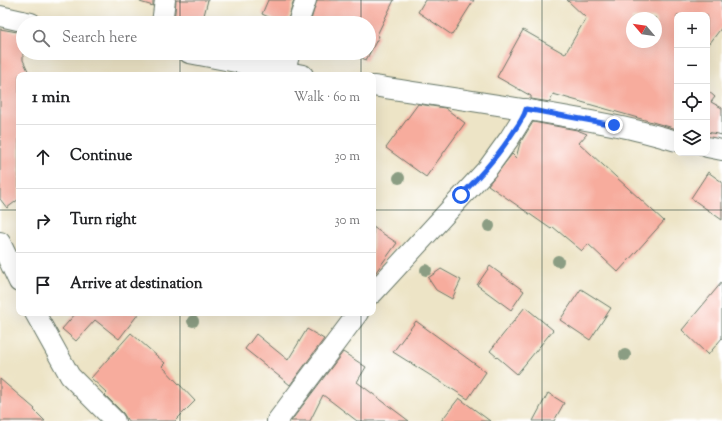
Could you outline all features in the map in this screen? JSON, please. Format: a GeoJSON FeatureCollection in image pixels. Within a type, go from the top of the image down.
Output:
{"type":"FeatureCollection","features":[{"type":"Feature","properties":{"kind":"street"},"geometry":{"type":"LineString","coordinates":[[163,16],[165,0]]}},
{"type":"Feature","properties":{"kind":"street"},"geometry":{"type":"LineString","coordinates":[[300,16],[306,0]]}},
{"type":"Feature","properties":{"kind":"street"},"geometry":{"type":"LineString","coordinates":[[0,16],[16,20]]}},
{"type":"Feature","properties":{"kind":"street"},"geometry":{"type":"LineString","coordinates":[[240,60],[292,67]]}},
{"type":"Feature","properties":{"kind":"street"},"geometry":{"type":"LineString","coordinates":[[376,86],[503,107],[526,109],[614,125],[674,140]]}},
{"type":"Feature","properties":{"kind":"street"},"geometry":{"type":"LineString","coordinates":[[376,290],[488,168],[509,139],[524,115],[526,109]]}},
{"type":"Feature","properties":{"kind":"street"},"geometry":{"type":"LineString","coordinates":[[710,148],[722,150]]}},
{"type":"Feature","properties":{"kind":"street"},"geometry":{"type":"LineString","coordinates":[[0,242],[16,276]]}},
{"type":"Feature","properties":{"kind":"street"},"geometry":{"type":"LineString","coordinates":[[37,316],[70,376],[115,421]]}},
{"type":"Feature","properties":{"kind":"street"},"geometry":{"type":"LineString","coordinates":[[277,421],[356,316]]}},
{"type":"Feature","properties":{"kind":"building"},"geometry":{"type":"Polygon","coordinates":[[[141,0],[153,0],[153,6],[140,2],[141,0]]]}},
{"type":"Feature","properties":{"kind":"building"},"geometry":{"type":"Polygon","coordinates":[[[176,0],[208,0],[204,16],[175,16],[176,0]]]}},
{"type":"Feature","properties":{"kind":"building"},"geometry":{"type":"Polygon","coordinates":[[[268,0],[294,0],[289,16],[266,16],[262,14],[268,0]]]}},
{"type":"Feature","properties":{"kind":"building"},"geometry":{"type":"Polygon","coordinates":[[[317,0],[394,0],[377,35],[379,36],[376,42],[376,16],[312,16],[317,0]]]}},
{"type":"Feature","properties":{"kind":"building"},"geometry":{"type":"Polygon","coordinates":[[[425,0],[474,0],[452,35],[418,12],[425,0]]]}},
{"type":"Feature","properties":{"kind":"building"},"geometry":{"type":"Polygon","coordinates":[[[567,0],[722,0],[722,27],[710,43],[710,12],[674,12],[674,128],[553,94],[550,102],[531,99],[531,96],[497,77],[523,30],[565,54],[586,18],[567,0]]]}},
{"type":"Feature","properties":{"kind":"building"},"geometry":{"type":"Polygon","coordinates":[[[0,29],[16,32],[16,60],[23,60],[29,72],[16,72],[16,201],[7,208],[0,199],[0,29]]]}},
{"type":"Feature","properties":{"kind":"building"},"geometry":{"type":"Polygon","coordinates":[[[710,93],[715,97],[711,102],[722,108],[722,135],[710,133],[710,93]]]}},
{"type":"Feature","properties":{"kind":"building"},"geometry":{"type":"Polygon","coordinates":[[[418,104],[445,108],[465,123],[426,177],[386,148],[418,104]]]}},
{"type":"Feature","properties":{"kind":"building"},"geometry":{"type":"Polygon","coordinates":[[[533,122],[577,130],[587,134],[579,143],[664,221],[618,272],[588,244],[582,251],[553,227],[551,229],[488,185],[512,154],[516,158],[520,143],[533,122]]]}},
{"type":"Feature","properties":{"kind":"building"},"geometry":{"type":"Polygon","coordinates":[[[708,172],[722,182],[722,220],[691,198],[708,172]]]}},
{"type":"Feature","properties":{"kind":"building"},"geometry":{"type":"Polygon","coordinates":[[[376,229],[397,243],[376,272],[376,229]]]}},
{"type":"Feature","properties":{"kind":"building"},"geometry":{"type":"Polygon","coordinates":[[[490,266],[524,291],[511,310],[477,285],[490,266]]]}},
{"type":"Feature","properties":{"kind":"building"},"geometry":{"type":"Polygon","coordinates":[[[441,269],[461,280],[452,299],[436,290],[428,278],[441,269]]]}},
{"type":"Feature","properties":{"kind":"building"},"geometry":{"type":"Polygon","coordinates":[[[722,282],[722,338],[708,355],[682,330],[722,282]]]}},
{"type":"Feature","properties":{"kind":"building"},"geometry":{"type":"Polygon","coordinates":[[[581,289],[611,308],[590,340],[560,320],[581,289]]]}},
{"type":"Feature","properties":{"kind":"building"},"geometry":{"type":"Polygon","coordinates":[[[525,307],[553,330],[517,374],[490,351],[525,307]]]}},
{"type":"Feature","properties":{"kind":"building"},"geometry":{"type":"Polygon","coordinates":[[[73,316],[137,316],[119,339],[95,320],[76,341],[62,329],[73,316]]]}},
{"type":"Feature","properties":{"kind":"building"},"geometry":{"type":"Polygon","coordinates":[[[416,321],[486,372],[468,399],[393,352],[416,321]]]}},
{"type":"Feature","properties":{"kind":"building"},"geometry":{"type":"Polygon","coordinates":[[[307,329],[324,339],[290,385],[245,349],[256,334],[288,360],[307,329]]]}},
{"type":"Feature","properties":{"kind":"building"},"geometry":{"type":"Polygon","coordinates":[[[131,333],[165,363],[162,366],[195,401],[175,421],[128,421],[123,413],[105,395],[107,393],[91,378],[131,333]]]}},
{"type":"Feature","properties":{"kind":"building"},"geometry":{"type":"Polygon","coordinates":[[[343,352],[366,367],[357,382],[409,421],[357,421],[323,395],[310,421],[291,421],[343,352]]]}},
{"type":"Feature","properties":{"kind":"building"},"geometry":{"type":"Polygon","coordinates":[[[0,379],[35,409],[34,410],[45,421],[0,421],[0,379]]]}},
{"type":"Feature","properties":{"kind":"building"},"geometry":{"type":"Polygon","coordinates":[[[548,393],[564,403],[554,421],[533,421],[548,393]]]}},
{"type":"Feature","properties":{"kind":"building"},"geometry":{"type":"Polygon","coordinates":[[[459,398],[490,421],[441,421],[459,398]]]}},
{"type":"Feature","properties":{"kind":"route"},"geometry":{"type":"LineString","coordinates":[[461,195],[488,168],[509,139],[524,115],[526,109],[614,125]]}}]}
